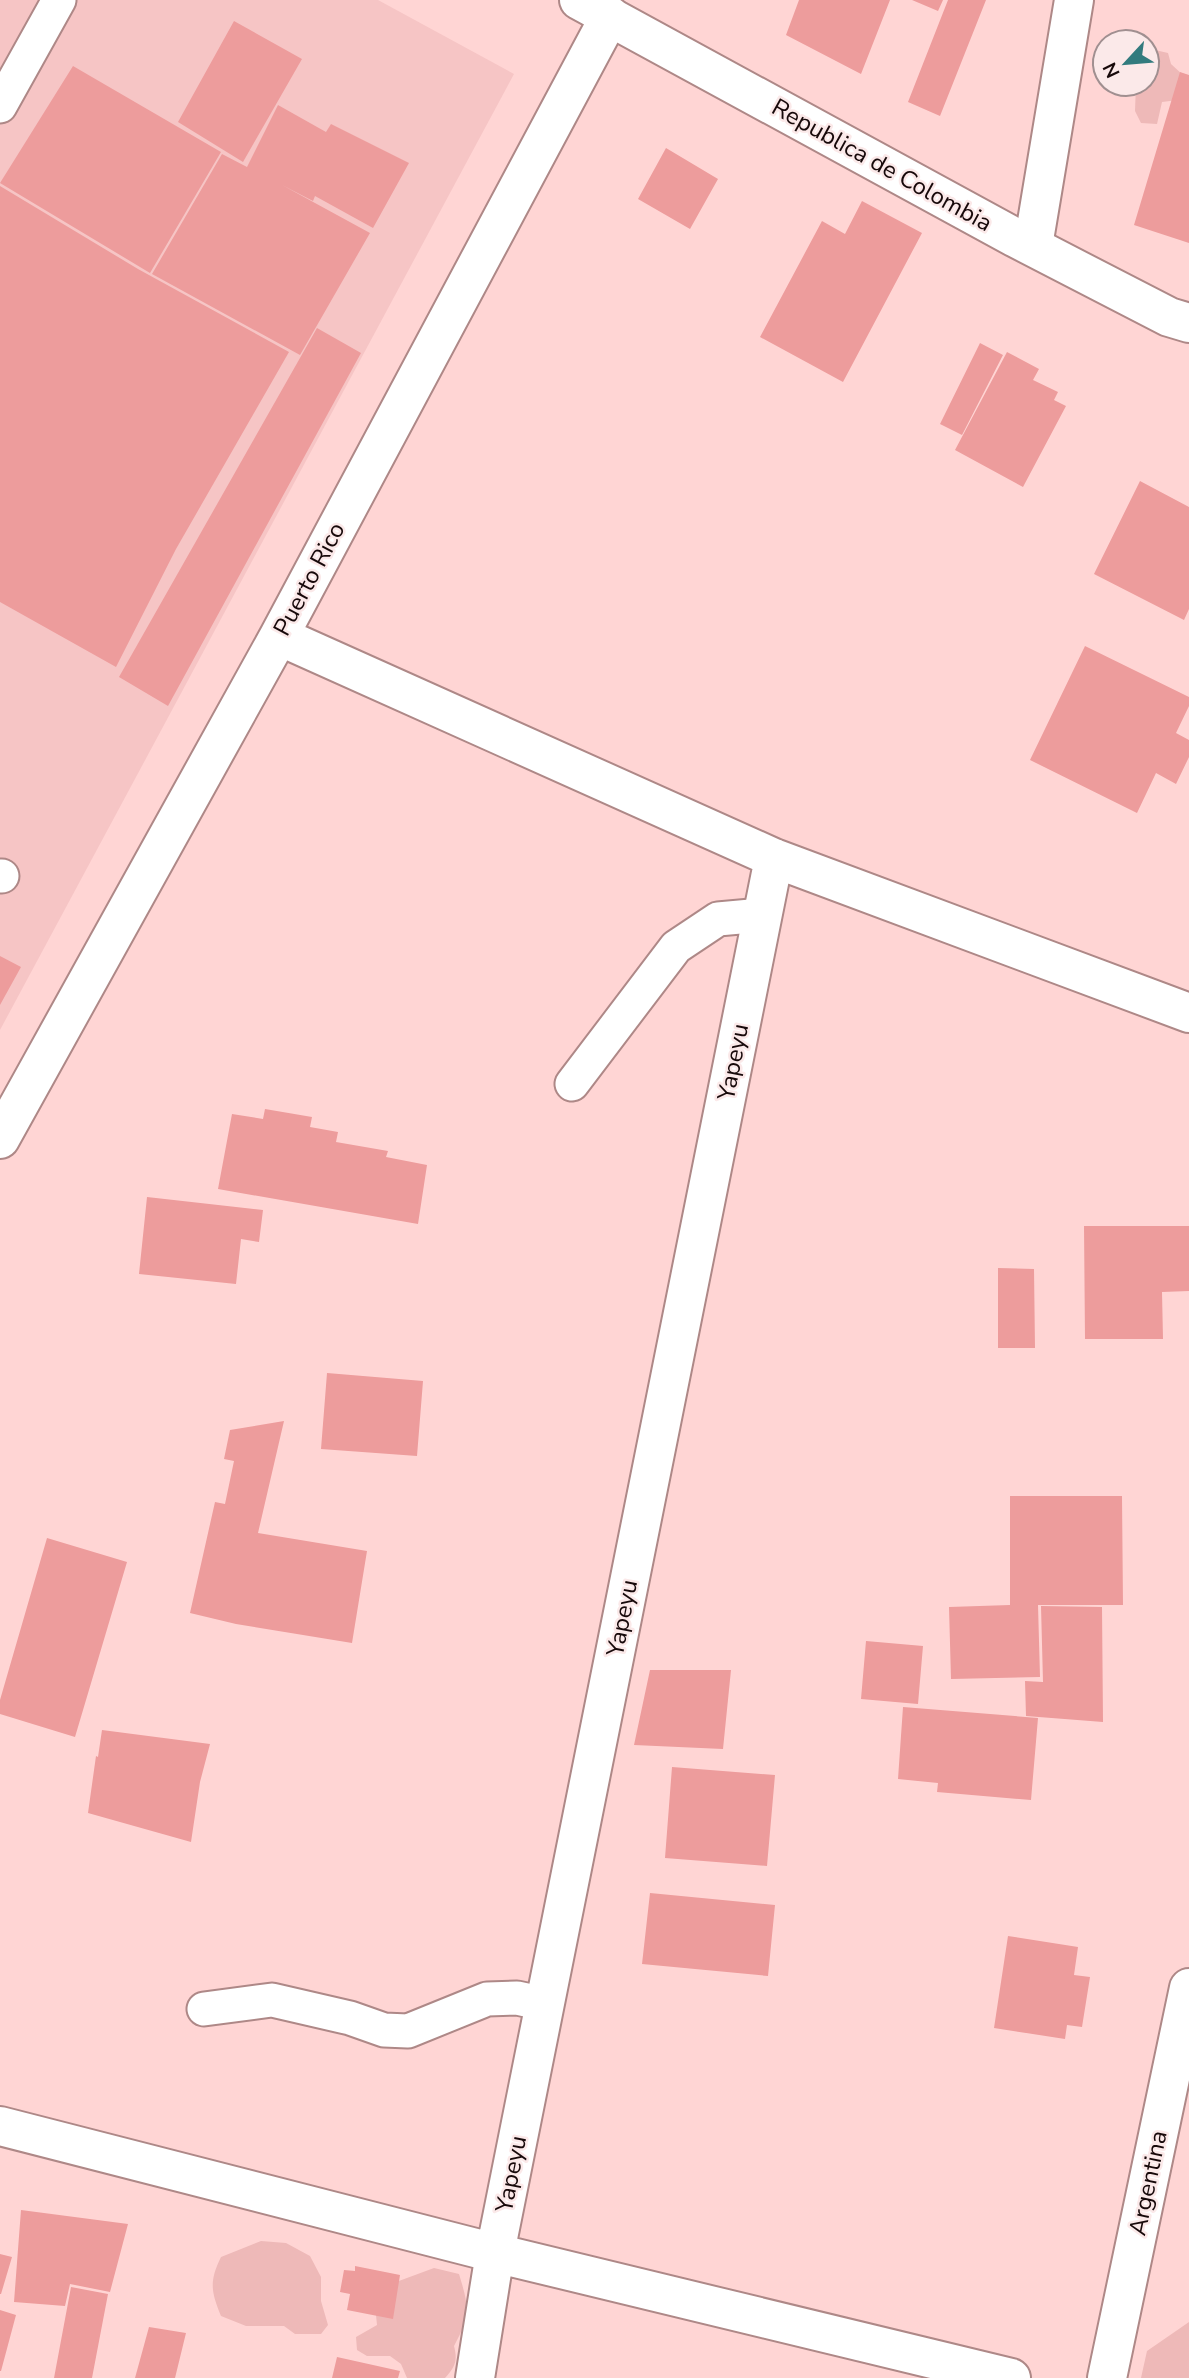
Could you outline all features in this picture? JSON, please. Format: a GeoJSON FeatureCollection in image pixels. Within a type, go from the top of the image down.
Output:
{"type":"FeatureCollection","features":[{"type":"Feature","properties":{"kind":"street"},"geometry":{"type":"LineString","coordinates":[[1032,247],[1074,0]]}},
{"type":"Feature","properties":{"kind":"street","name":"Republica de Colombia"},"geometry":{"type":"LineString","coordinates":[[594,8],[1032,247],[1169,317],[1189,323]]}},
{"type":"Feature","properties":{"kind":"street","name":"Puerto Rico"},"geometry":{"type":"LineString","coordinates":[[0,1139],[279,636],[594,8]]}},
{"type":"Feature","properties":{"kind":"street"},"geometry":{"type":"LineString","coordinates":[[279,636],[774,858],[1189,1013]]}},
{"type":"Feature","properties":{"kind":"street","name":"Yapeyu"},"geometry":{"type":"LineString","coordinates":[[475,2378],[495,2253],[774,858]]}},
{"type":"Feature","properties":{"kind":"street","name":"Argentina"},"geometry":{"type":"LineString","coordinates":[[1107,2378],[1189,1988]]}},
{"type":"Feature","properties":{"kind":"street"},"geometry":{"type":"LineString","coordinates":[[0,2126],[495,2253],[1011,2378]]}},
{"type":"Feature","properties":{"kind":"lane"},"geometry":{"type":"LineString","coordinates":[[0,106],[59,0]]}},
{"type":"Feature","properties":{"kind":"lane"},"geometry":{"type":"LineString","coordinates":[[572,1084],[676,947],[718,919],[762,915]]}},
{"type":"Feature","properties":{"kind":"lane"},"geometry":{"type":"LineString","coordinates":[[204,2009],[272,2000],[350,2018],[384,2030],[408,2031],[487,1999],[517,1998],[545,2004]]}},
{"type":"Feature","properties":{"kind":"shaded area"},"geometry":{"type":"Polygon","coordinates":[[[0,0],[378,0],[514,74],[0,1030],[0,0]]]}},
{"type":"Feature","properties":{"kind":"shaded area"},"geometry":{"type":"Polygon","coordinates":[[[1161,51],[1168,53],[1171,64],[1183,75],[1186,99],[1162,102],[1157,124],[1141,123],[1135,111],[1135,98],[1161,98],[1161,51]]]}},
{"type":"Feature","properties":{"kind":"shaded area"},"geometry":{"type":"Polygon","coordinates":[[[261,2241],[286,2243],[310,2256],[321,2277],[321,2301],[328,2325],[321,2334],[295,2334],[284,2326],[246,2326],[221,2316],[213,2286],[221,2257],[261,2241]]]}},
{"type":"Feature","properties":{"kind":"shaded area"},"geometry":{"type":"Polygon","coordinates":[[[434,2268],[459,2274],[465,2295],[466,2318],[454,2346],[455,2364],[445,2378],[407,2378],[401,2364],[390,2356],[367,2356],[357,2350],[356,2337],[377,2325],[375,2305],[388,2285],[434,2268]]]}},
{"type":"Feature","properties":{"kind":"shaded area"},"geometry":{"type":"Polygon","coordinates":[[[1189,2322],[1189,2378],[1141,2378],[1147,2351],[1189,2322]]]}},
{"type":"Feature","properties":{"kind":"building"},"geometry":{"type":"Polygon","coordinates":[[[799,0],[890,0],[861,74],[786,35],[799,0]]]}},
{"type":"Feature","properties":{"kind":"building"},"geometry":{"type":"Polygon","coordinates":[[[912,0],[943,0],[938,11],[912,0]]]}},
{"type":"Feature","properties":{"kind":"building"},"geometry":{"type":"Polygon","coordinates":[[[948,0],[986,0],[940,116],[908,102],[948,0]]]}},
{"type":"Feature","properties":{"kind":"building"},"geometry":{"type":"Polygon","coordinates":[[[234,21],[302,59],[243,162],[178,122],[234,21]]]}},
{"type":"Feature","properties":{"kind":"building"},"geometry":{"type":"Polygon","coordinates":[[[73,66],[221,152],[150,273],[0,183],[73,66]]]}},
{"type":"Feature","properties":{"kind":"building"},"geometry":{"type":"Polygon","coordinates":[[[1180,72],[1189,75],[1189,243],[1134,225],[1180,72]]]}},
{"type":"Feature","properties":{"kind":"building"},"geometry":{"type":"Polygon","coordinates":[[[278,105],[326,132],[331,124],[409,163],[373,228],[315,196],[313,201],[282,185],[370,233],[300,355],[152,274],[222,154],[247,167],[278,105]]]}},
{"type":"Feature","properties":{"kind":"building"},"geometry":{"type":"Polygon","coordinates":[[[666,148],[718,179],[690,229],[638,199],[666,148]]]}},
{"type":"Feature","properties":{"kind":"building"},"geometry":{"type":"Polygon","coordinates":[[[0,186],[138,269],[289,352],[176,549],[116,667],[0,602],[0,186]]]}},
{"type":"Feature","properties":{"kind":"building"},"geometry":{"type":"Polygon","coordinates":[[[862,201],[922,233],[843,382],[760,337],[822,221],[845,234],[862,201]]]}},
{"type":"Feature","properties":{"kind":"building"},"geometry":{"type":"Polygon","coordinates":[[[317,328],[361,353],[168,706],[119,677],[317,328]]]}},
{"type":"Feature","properties":{"kind":"building"},"geometry":{"type":"Polygon","coordinates":[[[980,343],[1003,355],[962,435],[940,424],[980,343]]]}},
{"type":"Feature","properties":{"kind":"building"},"geometry":{"type":"Polygon","coordinates":[[[1007,352],[1039,369],[1033,380],[1058,392],[1054,400],[1066,406],[1023,487],[955,450],[1007,352]]]}},
{"type":"Feature","properties":{"kind":"building"},"geometry":{"type":"Polygon","coordinates":[[[1140,481],[1189,507],[1189,609],[1184,620],[1094,574],[1140,481]]]}},
{"type":"Feature","properties":{"kind":"building"},"geometry":{"type":"Polygon","coordinates":[[[1085,646],[1189,697],[1189,706],[1176,733],[1189,740],[1189,757],[1176,784],[1156,773],[1137,813],[1030,760],[1085,646]]]}},
{"type":"Feature","properties":{"kind":"building"},"geometry":{"type":"Polygon","coordinates":[[[0,956],[21,967],[0,1005],[0,956]]]}},
{"type":"Feature","properties":{"kind":"building"},"geometry":{"type":"Polygon","coordinates":[[[265,1109],[312,1117],[310,1127],[338,1132],[336,1142],[388,1151],[386,1157],[427,1165],[418,1224],[218,1189],[232,1114],[263,1119],[265,1109]]]}},
{"type":"Feature","properties":{"kind":"building"},"geometry":{"type":"Polygon","coordinates":[[[147,1197],[263,1210],[259,1242],[241,1239],[236,1284],[139,1274],[147,1197]]]}},
{"type":"Feature","properties":{"kind":"building"},"geometry":{"type":"Polygon","coordinates":[[[1084,1226],[1189,1226],[1189,1291],[1162,1292],[1163,1339],[1085,1339],[1084,1226]]]}},
{"type":"Feature","properties":{"kind":"building"},"geometry":{"type":"Polygon","coordinates":[[[998,1268],[1034,1269],[1035,1348],[998,1348],[998,1268]]]}},
{"type":"Feature","properties":{"kind":"building"},"geometry":{"type":"Polygon","coordinates":[[[327,1373],[423,1381],[417,1456],[321,1449],[327,1373]]]}},
{"type":"Feature","properties":{"kind":"building"},"geometry":{"type":"Polygon","coordinates":[[[284,1421],[258,1533],[367,1551],[352,1643],[236,1624],[190,1613],[215,1502],[225,1504],[234,1461],[224,1459],[230,1430],[284,1421]]]}},
{"type":"Feature","properties":{"kind":"building"},"geometry":{"type":"Polygon","coordinates":[[[1010,1496],[1122,1496],[1123,1605],[1038,1605],[1040,1677],[951,1679],[949,1607],[1010,1605],[1010,1496]]]}},
{"type":"Feature","properties":{"kind":"building"},"geometry":{"type":"Polygon","coordinates":[[[47,1538],[127,1562],[75,1737],[0,1714],[0,1700],[47,1538]]]}},
{"type":"Feature","properties":{"kind":"building"},"geometry":{"type":"Polygon","coordinates":[[[1041,1606],[1102,1607],[1103,1722],[1026,1716],[1025,1681],[1043,1682],[1041,1606]]]}},
{"type":"Feature","properties":{"kind":"building"},"geometry":{"type":"Polygon","coordinates":[[[866,1641],[923,1646],[918,1704],[861,1699],[866,1641]]]}},
{"type":"Feature","properties":{"kind":"building"},"geometry":{"type":"Polygon","coordinates":[[[650,1670],[731,1670],[723,1749],[634,1745],[650,1670]]]}},
{"type":"Feature","properties":{"kind":"building"},"geometry":{"type":"Polygon","coordinates":[[[903,1707],[1038,1718],[1031,1800],[937,1792],[938,1783],[898,1779],[903,1707]]]}},
{"type":"Feature","properties":{"kind":"building"},"geometry":{"type":"Polygon","coordinates":[[[102,1730],[210,1744],[200,1782],[191,1842],[88,1813],[102,1730]]]}},
{"type":"Feature","properties":{"kind":"building"},"geometry":{"type":"Polygon","coordinates":[[[672,1767],[775,1775],[767,1866],[665,1858],[672,1767]]]}},
{"type":"Feature","properties":{"kind":"building"},"geometry":{"type":"Polygon","coordinates":[[[650,1893],[775,1905],[768,1976],[642,1964],[650,1893]]]}},
{"type":"Feature","properties":{"kind":"building"},"geometry":{"type":"Polygon","coordinates":[[[1008,1936],[1078,1947],[1074,1975],[1090,1977],[1082,2027],[1067,2025],[1065,2039],[994,2028],[1008,1936]]]}},
{"type":"Feature","properties":{"kind":"building"},"geometry":{"type":"Polygon","coordinates":[[[21,2210],[128,2224],[110,2292],[70,2284],[65,2306],[14,2302],[21,2210]]]}},
{"type":"Feature","properties":{"kind":"building"},"geometry":{"type":"Polygon","coordinates":[[[0,2254],[12,2257],[1,2294],[0,2294],[0,2254]]]}},
{"type":"Feature","properties":{"kind":"building"},"geometry":{"type":"Polygon","coordinates":[[[355,2266],[400,2275],[393,2319],[347,2310],[350,2294],[340,2292],[344,2270],[355,2271],[355,2266]]]}},
{"type":"Feature","properties":{"kind":"building"},"geometry":{"type":"Polygon","coordinates":[[[71,2287],[108,2294],[92,2378],[54,2378],[71,2287]]]}},
{"type":"Feature","properties":{"kind":"building"},"geometry":{"type":"Polygon","coordinates":[[[0,2310],[16,2315],[1,2371],[0,2371],[0,2310]]]}},
{"type":"Feature","properties":{"kind":"building"},"geometry":{"type":"Polygon","coordinates":[[[149,2327],[186,2333],[175,2378],[135,2378],[149,2327]]]}},
{"type":"Feature","properties":{"kind":"building"},"geometry":{"type":"Polygon","coordinates":[[[337,2357],[400,2371],[398,2378],[332,2378],[337,2357]]]}}]}
